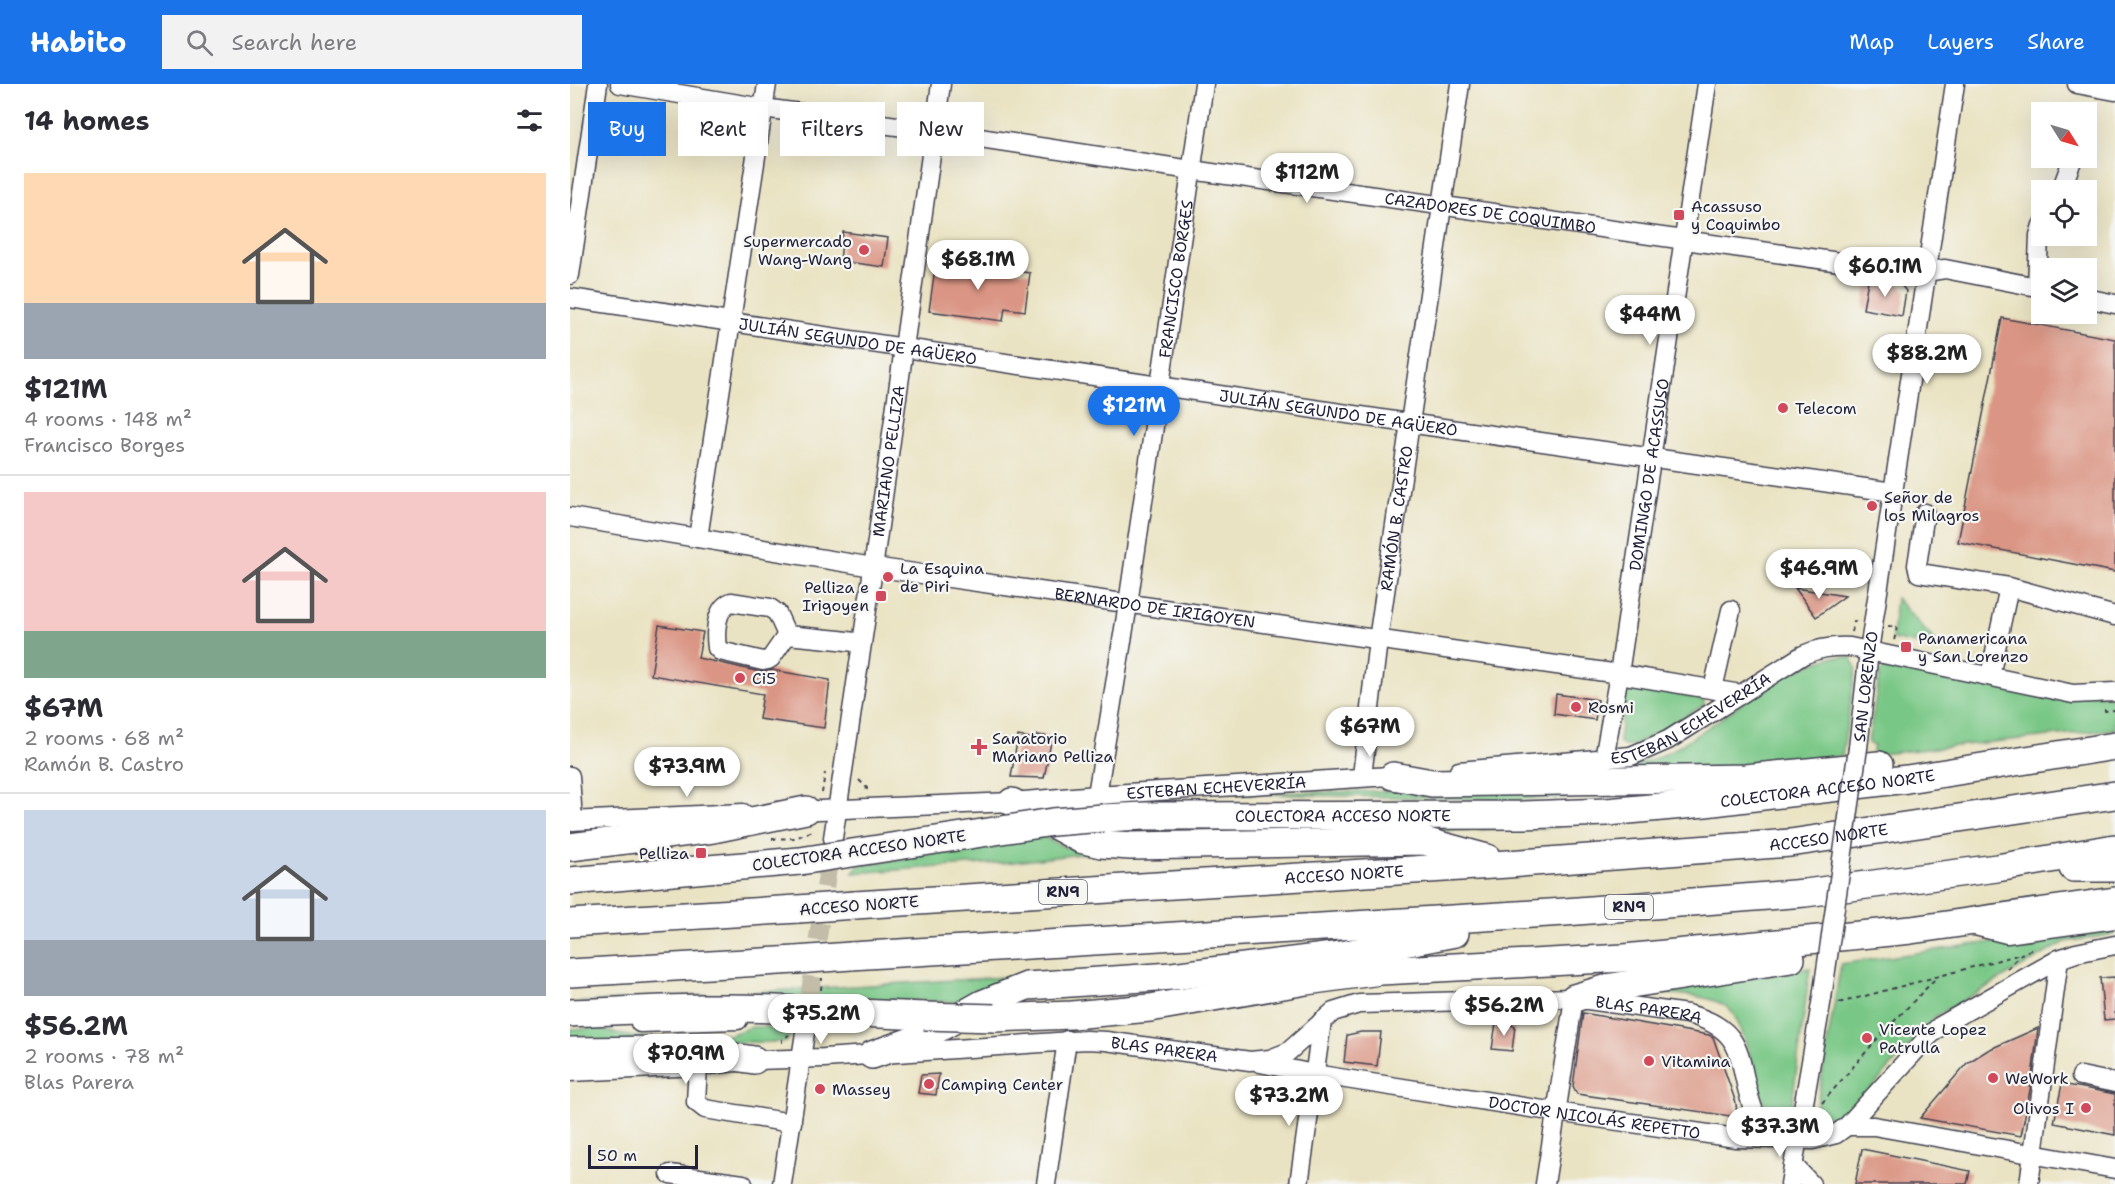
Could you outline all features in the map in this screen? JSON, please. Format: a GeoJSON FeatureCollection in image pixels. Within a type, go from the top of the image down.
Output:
{"type":"FeatureCollection","features":[{"type":"Feature","properties":{"kind":"highway","name":"COLECTORA ACCESO NORTE"},"geometry":{"type":"LineString","coordinates":[[570,881],[797,862],[854,854],[1030,826],[1100,806],[1145,816],[1523,815],[1607,812],[1823,790],[1952,772],[2108,745]]}},
{"type":"Feature","properties":{"kind":"highway"},"geometry":{"type":"LineString","coordinates":[[1393,776],[1432,783],[1744,778],[1984,754],[2108,745]]}},
{"type":"Feature","properties":{"kind":"highway","name":"ACCESO NORTE"},"geometry":{"type":"LineString","coordinates":[[570,923],[1508,864],[1822,840],[2115,795]]}},
{"type":"Feature","properties":{"kind":"highway"},"geometry":{"type":"LineString","coordinates":[[1012,802],[1080,839],[1101,844],[1131,846],[1424,842],[1508,864]]}},
{"type":"Feature","properties":{"kind":"highway"},"geometry":{"type":"LineString","coordinates":[[571,830],[713,829],[806,810]]}},
{"type":"Feature","properties":{"kind":"highway","name":"RN9"},"geometry":{"type":"LineString","coordinates":[[570,973],[1565,912],[1805,893],[1997,868],[2115,848]]}},
{"type":"Feature","properties":{"kind":"highway"},"geometry":{"type":"LineString","coordinates":[[1997,868],[2115,868]]}},
{"type":"Feature","properties":{"kind":"highway"},"geometry":{"type":"LineString","coordinates":[[579,1013],[662,1008],[793,1015],[837,1012],[995,1018],[1072,1015],[1150,1008],[1306,981],[1381,971],[1624,958],[1911,930],[2115,901]]}},
{"type":"Feature","properties":{"kind":"highway"},"geometry":{"type":"LineString","coordinates":[[872,1055],[923,1037],[982,1004],[1027,986],[1172,976],[1341,955],[1565,912]]}},
{"type":"Feature","properties":{"kind":"highway"},"geometry":{"type":"LineString","coordinates":[[1574,999],[1612,987],[1904,942],[1961,922]]}},
{"type":"Feature","properties":{"kind":"highway"},"geometry":{"type":"LineString","coordinates":[[570,1051],[667,1050],[709,1053],[754,1060]]}},
{"type":"Feature","properties":{"kind":"street"},"geometry":{"type":"LineString","coordinates":[[570,275],[598,84]]}},
{"type":"Feature","properties":{"kind":"street","name":"CAZADORES DE COQUIMBO"},"geometry":{"type":"LineString","coordinates":[[620,84],[727,102]]}},
{"type":"Feature","properties":{"kind":"street"},"geometry":{"type":"LineString","coordinates":[[764,102],[766,84]]}},
{"type":"Feature","properties":{"kind":"street","name":"MARIANO PELLIZA"},"geometry":{"type":"LineString","coordinates":[[938,102],[941,84]]}},
{"type":"Feature","properties":{"kind":"street","name":"FRANCISCO BORGES"},"geometry":{"type":"LineString","coordinates":[[1100,806],[1204,84]]}},
{"type":"Feature","properties":{"kind":"street","name":"RAMÓN B. CASTRO"},"geometry":{"type":"LineString","coordinates":[[1362,776],[1408,423],[1460,84]]}},
{"type":"Feature","properties":{"kind":"street","name":"DOMINGO DE ACASSUSO"},"geometry":{"type":"LineString","coordinates":[[1604,759],[1619,674],[1707,84]]}},
{"type":"Feature","properties":{"kind":"street","name":"SAN LORENZO"},"geometry":{"type":"LineString","coordinates":[[1790,1184],[1796,1140],[1827,1000],[1869,651],[1955,84]]}},
{"type":"Feature","properties":{"kind":"street"},"geometry":{"type":"LineString","coordinates":[[2077,84],[2115,91]]}},
{"type":"Feature","properties":{"kind":"street","name":"CAZADORES DE COQUIMBO"},"geometry":{"type":"LineString","coordinates":[[768,109],[897,126]]}},
{"type":"Feature","properties":{"kind":"street","name":"CAZADORES DE COQUIMBO"},"geometry":{"type":"LineString","coordinates":[[984,139],[1903,271],[1925,272],[1945,269],[2031,286]]}},
{"type":"Feature","properties":{"kind":"street"},"geometry":{"type":"LineString","coordinates":[[698,538],[756,156]]}},
{"type":"Feature","properties":{"kind":"street","name":"MARIANO PELLIZA"},"geometry":{"type":"LineString","coordinates":[[832,838],[862,644],[930,156]]}},
{"type":"Feature","properties":{"kind":"street","name":"JULIÁN SEGUNDO DE AGÜERO"},"geometry":{"type":"LineString","coordinates":[[570,298],[1408,423],[1893,492]]}},
{"type":"Feature","properties":{"kind":"street"},"geometry":{"type":"LineString","coordinates":[[2097,300],[2115,304]]}},
{"type":"Feature","properties":{"kind":"street"},"geometry":{"type":"LineString","coordinates":[[1925,513],[1917,565],[1919,573],[2009,587],[2115,616]]}},
{"type":"Feature","properties":{"kind":"street","name":"BERNARDO DE IRIGOYEN"},"geometry":{"type":"LineString","coordinates":[[570,517],[873,567],[1619,674],[1741,694]]}},
{"type":"Feature","properties":{"kind":"street"},"geometry":{"type":"LineString","coordinates":[[1990,676],[2009,587]]}},
{"type":"Feature","properties":{"kind":"street"},"geometry":{"type":"LineString","coordinates":[[1713,689],[1731,610]]}},
{"type":"Feature","properties":{"kind":"street"},"geometry":{"type":"LineString","coordinates":[[787,635],[839,639],[862,644]]}},
{"type":"Feature","properties":{"kind":"street","name":"ESTEBAN ECHEVERRÍA"},"geometry":{"type":"LineString","coordinates":[[806,810],[1012,802],[1100,806],[1362,776],[1393,776],[1631,756],[1668,740],[1817,648],[1850,647],[2073,694],[2115,692]]}},
{"type":"Feature","properties":{"kind":"street"},"geometry":{"type":"LineString","coordinates":[[570,776],[571,830]]}},
{"type":"Feature","properties":{"kind":"street"},"geometry":{"type":"LineString","coordinates":[[1961,922],[2007,934],[2115,919]]}},
{"type":"Feature","properties":{"kind":"street"},"geometry":{"type":"LineString","coordinates":[[1847,1126],[1940,1026],[2059,959],[2115,945]]}},
{"type":"Feature","properties":{"kind":"street"},"geometry":{"type":"LineString","coordinates":[[2029,1184],[2059,959]]}},
{"type":"Feature","properties":{"kind":"street"},"geometry":{"type":"LineString","coordinates":[[1545,1184],[1574,999]]}},
{"type":"Feature","properties":{"kind":"street","name":"BLAS PARERA"},"geometry":{"type":"LineString","coordinates":[[570,1072],[872,1055],[1067,1040],[1106,1041],[1250,1061],[1270,1059],[1288,1052],[1310,1035],[1333,1012],[1345,1007],[1375,1002],[1574,999],[1687,1014],[1704,1018],[1719,1026],[1730,1035],[1755,1115],[1770,1138]]}},
{"type":"Feature","properties":{"kind":"street"},"geometry":{"type":"LineString","coordinates":[[782,1184],[801,1059],[793,1015]]}},
{"type":"Feature","properties":{"kind":"street"},"geometry":{"type":"LineString","coordinates":[[1299,1184],[1322,1021]]}},
{"type":"Feature","properties":{"kind":"street"},"geometry":{"type":"LineString","coordinates":[[1046,1184],[1067,1040]]}},
{"type":"Feature","properties":{"kind":"street","name":"DOCTOR NICOLÁS REPETTO"},"geometry":{"type":"LineString","coordinates":[[1250,1061],[1314,1074],[1736,1138],[1796,1140],[1824,1138],[1836,1134],[1847,1126],[1874,1126],[2115,1169]]}},
{"type":"Feature","properties":{"kind":"street"},"geometry":{"type":"LineString","coordinates":[[698,1066],[696,1102],[699,1106],[705,1109],[792,1123]]}},
{"type":"Feature","properties":{"kind":"street"},"geometry":{"type":"LineString","coordinates":[[2081,1076],[2115,1083]]}},
{"type":"Feature","properties":{"kind":"street"},"geometry":{"type":"LineString","coordinates":[[1793,1165],[1811,1184]]}},
{"type":"Feature","properties":{"kind":"street"},"geometry":{"type":"LineString","coordinates":[[670,1174],[689,1180],[743,1184]]}},
{"type":"Feature","properties":{"kind":"path"},"geometry":{"type":"LineString","coordinates":[[1827,1000],[1840,1003],[2021,954],[2043,944]]}},
{"type":"Feature","properties":{"kind":"path"},"geometry":{"type":"LineString","coordinates":[[2011,985],[2004,972],[2021,954]]}},
{"type":"Feature","properties":{"kind":"green space"},"geometry":{"type":"Polygon","coordinates":[[[1896,598],[1942,649],[1892,639],[1896,598]]]}},
{"type":"Feature","properties":{"kind":"green space"},"geometry":{"type":"Polygon","coordinates":[[[1832,657],[1850,657],[1856,668],[1842,756],[1732,769],[1555,771],[1621,767],[1647,762],[1702,732],[1764,688],[1808,665],[1832,657]]]}},
{"type":"Feature","properties":{"kind":"green space"},"geometry":{"type":"Polygon","coordinates":[[[1894,662],[2115,697],[2115,729],[1872,755],[1874,746],[1868,743],[1880,672],[1894,662]]]}},
{"type":"Feature","properties":{"kind":"green space"},"geometry":{"type":"Polygon","coordinates":[[[1637,685],[1698,698],[1704,701],[1704,705],[1633,746],[1624,746],[1619,741],[1625,694],[1629,688],[1637,685]]]}},
{"type":"Feature","properties":{"kind":"green space"},"geometry":{"type":"Polygon","coordinates":[[[1697,788],[1657,794],[1511,800],[1227,793],[1526,789],[1697,788]]]}},
{"type":"Feature","properties":{"kind":"green space"},"geometry":{"type":"Polygon","coordinates":[[[1132,827],[1560,827],[1107,836],[1079,830],[1132,827]]]}},
{"type":"Feature","properties":{"kind":"green space"},"geometry":{"type":"Polygon","coordinates":[[[1040,835],[1062,846],[1089,853],[1014,862],[853,873],[857,866],[1040,835]]]}},
{"type":"Feature","properties":{"kind":"green space"},"geometry":{"type":"Polygon","coordinates":[[[2115,924],[2115,934],[2065,942],[1936,1016],[1845,1118],[1837,1122],[1815,1116],[1841,964],[2115,924]]]}},
{"type":"Feature","properties":{"kind":"green space"},"geometry":{"type":"Polygon","coordinates":[[[1810,968],[1790,1119],[1769,1126],[1747,1045],[1741,1029],[1728,1008],[1697,996],[1637,992],[1810,968]]]}},
{"type":"Feature","properties":{"kind":"green space"},"geometry":{"type":"Polygon","coordinates":[[[1123,970],[963,1002],[720,996],[570,1003],[1123,970]]]}},
{"type":"Feature","properties":{"kind":"green space"},"geometry":{"type":"Polygon","coordinates":[[[752,1027],[794,1027],[786,1042],[570,1043],[570,1029],[595,1028],[631,1037],[720,1038],[752,1027]]]}},
{"type":"Feature","properties":{"kind":"building","name":"Supermercado Wang-Wang"},"geometry":{"type":"Polygon","coordinates":[[[843,232],[888,238],[884,267],[840,261],[843,232]]]}},
{"type":"Feature","properties":{"kind":"building"},"geometry":{"type":"Polygon","coordinates":[[[936,261],[1030,273],[1025,311],[1005,308],[1003,321],[929,311],[936,261]]]}},
{"type":"Feature","properties":{"kind":"building"},"geometry":{"type":"Polygon","coordinates":[[[1868,280],[1900,284],[1906,291],[1902,316],[1863,309],[1868,280]]]}},
{"type":"Feature","properties":{"kind":"building"},"geometry":{"type":"Polygon","coordinates":[[[2002,318],[2115,339],[2115,572],[1958,542],[2002,318]]]}},
{"type":"Feature","properties":{"kind":"building"},"geometry":{"type":"Polygon","coordinates":[[[1795,588],[1845,596],[1816,617],[1795,588]]]}},
{"type":"Feature","properties":{"kind":"building","name":"Ci5"},"geometry":{"type":"Polygon","coordinates":[[[659,625],[703,632],[698,658],[760,672],[772,670],[830,680],[824,728],[759,719],[763,694],[651,675],[659,625]]]}},
{"type":"Feature","properties":{"kind":"building","name":"Rosmi"},"geometry":{"type":"Polygon","coordinates":[[[1556,694],[1598,700],[1595,720],[1554,714],[1556,694]]]}},
{"type":"Feature","properties":{"kind":"building"},"geometry":{"type":"Polygon","coordinates":[[[1037,735],[1052,737],[1044,778],[1011,777],[1018,736],[1036,739],[1037,735]]]}},
{"type":"Feature","properties":{"kind":"building"},"geometry":{"type":"Polygon","coordinates":[[[2115,977],[2115,1019],[2104,1020],[2100,978],[2115,977]]]}},
{"type":"Feature","properties":{"kind":"building","name":"Vitamina"},"geometry":{"type":"Polygon","coordinates":[[[1583,1013],[1713,1037],[1736,1103],[1737,1117],[1577,1094],[1573,1086],[1583,1013]]]}},
{"type":"Feature","properties":{"kind":"building"},"geometry":{"type":"Polygon","coordinates":[[[1496,1023],[1515,1026],[1512,1051],[1492,1049],[1496,1023]]]}},
{"type":"Feature","properties":{"kind":"building","name":"WeWork"},"geometry":{"type":"Polygon","coordinates":[[[2038,1028],[2031,1085],[2021,1136],[1920,1118],[1967,1063],[1988,1050],[2038,1028]]]}},
{"type":"Feature","properties":{"kind":"building"},"geometry":{"type":"Polygon","coordinates":[[[1381,1032],[1377,1066],[1344,1062],[1347,1035],[1381,1032]]]}},
{"type":"Feature","properties":{"kind":"building","name":"Camping Center"},"geometry":{"type":"Polygon","coordinates":[[[939,1074],[936,1095],[918,1093],[921,1075],[939,1074]]]}},
{"type":"Feature","properties":{"kind":"building","name":"Olivos I"},"geometry":{"type":"Polygon","coordinates":[[[2062,1084],[2115,1094],[2115,1135],[2054,1123],[2062,1084]]]}},
{"type":"Feature","properties":{"kind":"building"},"geometry":{"type":"Polygon","coordinates":[[[1862,1149],[1970,1171],[1967,1184],[1855,1184],[1862,1149]]]}},
{"type":"Feature","properties":{"kind":"tunnel"},"geometry":{"type":"LineString","coordinates":[[806,1021],[831,847]]}},
{"type":"Feature","properties":{"kind":"place","name":"Acassuso y Coquimbo"},"geometry":{"type":"Point","coordinates":[1679,215]}},
{"type":"Feature","properties":{"kind":"place","name":"Supermercado Wang-Wang"},"geometry":{"type":"Point","coordinates":[864,250]}},
{"type":"Feature","properties":{"kind":"place","name":"Telecom"},"geometry":{"type":"Point","coordinates":[1783,408]}},
{"type":"Feature","properties":{"kind":"place","name":"Señor de los Milagros"},"geometry":{"type":"Point","coordinates":[1872,506]}},
{"type":"Feature","properties":{"kind":"place","name":"La Esquina de Piri"},"geometry":{"type":"Point","coordinates":[888,577]}},
{"type":"Feature","properties":{"kind":"place","name":"Pelliza e Irigoyen"},"geometry":{"type":"Point","coordinates":[881,596]}},
{"type":"Feature","properties":{"kind":"place","name":"Panamericana y San Lorenzo"},"geometry":{"type":"Point","coordinates":[1906,647]}},
{"type":"Feature","properties":{"kind":"place","name":"Ci5"},"geometry":{"type":"Point","coordinates":[740,678]}},
{"type":"Feature","properties":{"kind":"place","name":"Rosmi"},"geometry":{"type":"Point","coordinates":[1576,707]}},
{"type":"Feature","properties":{"kind":"place","name":"Sanatorio Mariano Pelliza"},"geometry":{"type":"Point","coordinates":[979,747]}},
{"type":"Feature","properties":{"kind":"place","name":"Pelliza"},"geometry":{"type":"Point","coordinates":[701,853]}},
{"type":"Feature","properties":{"kind":"place","name":"Vicente Lopez Patrulla"},"geometry":{"type":"Point","coordinates":[1867,1038]}},
{"type":"Feature","properties":{"kind":"place","name":"Vitamina"},"geometry":{"type":"Point","coordinates":[1649,1061]}},
{"type":"Feature","properties":{"kind":"place","name":"WeWork"},"geometry":{"type":"Point","coordinates":[1993,1078]}},
{"type":"Feature","properties":{"kind":"place","name":"Camping Center"},"geometry":{"type":"Point","coordinates":[929,1084]}},
{"type":"Feature","properties":{"kind":"place","name":"Massey"},"geometry":{"type":"Point","coordinates":[820,1089]}},
{"type":"Feature","properties":{"kind":"place","name":"Olivos I"},"geometry":{"type":"Point","coordinates":[2086,1108]}}]}
